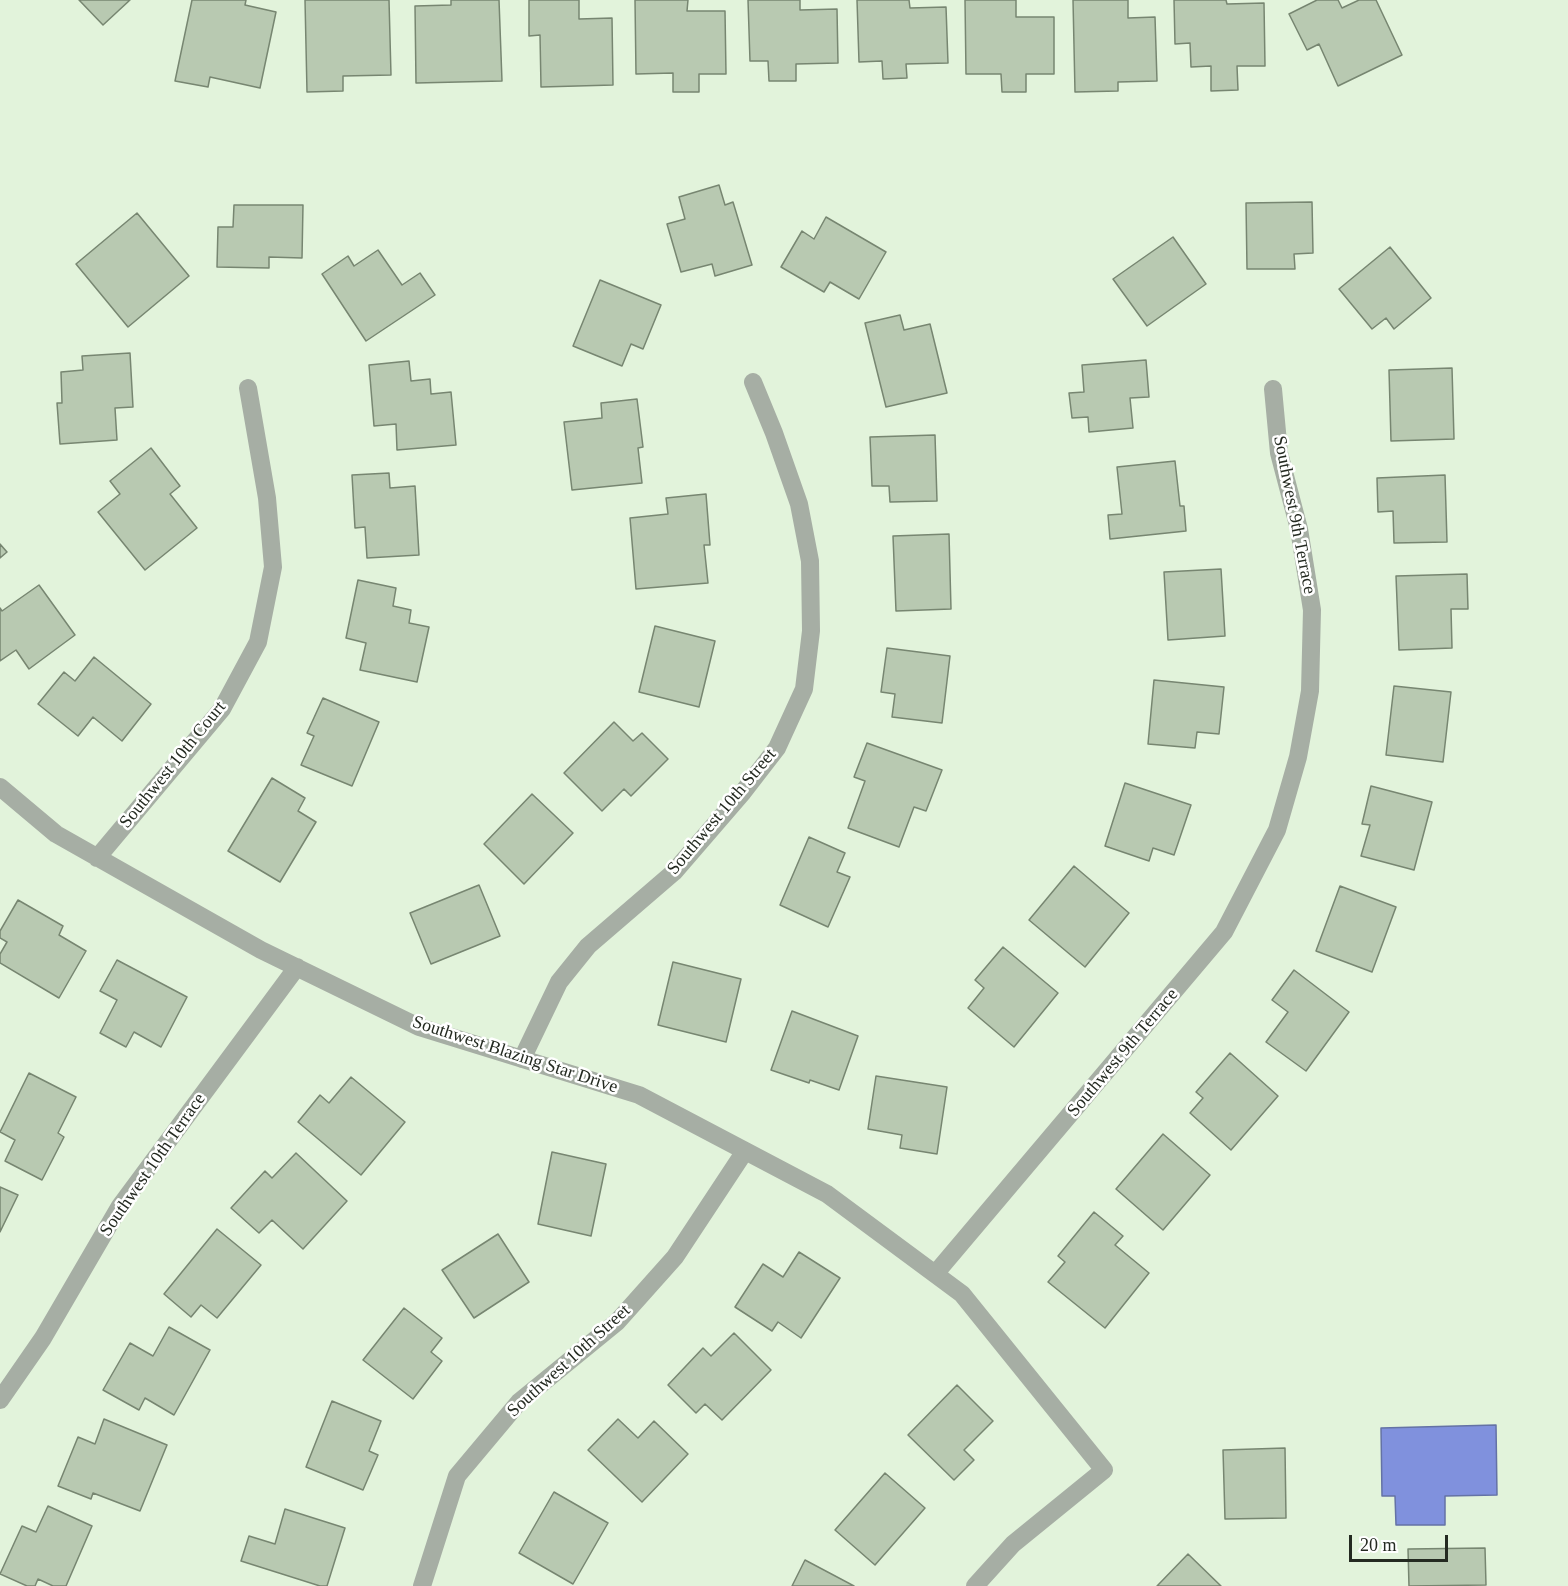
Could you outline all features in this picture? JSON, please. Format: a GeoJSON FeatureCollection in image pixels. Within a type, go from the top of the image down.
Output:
{"type":"FeatureCollection","features":[{"type":"Feature","properties":{"kind":"street","name":"Southwest 10th Street"},"geometry":{"type":"LineString","coordinates":[[522,1059],[559,982],[588,946],[674,872],[743,792],[777,748],[804,689],[811,631],[810,561],[799,504],[753,382]]}},
{"type":"Feature","properties":{"kind":"street","name":"Southwest 10th Court"},"geometry":{"type":"LineString","coordinates":[[97,858],[222,709],[258,642],[273,567],[267,498],[248,388]]}},
{"type":"Feature","properties":{"kind":"street","name":"Southwest 9th Terrace"},"geometry":{"type":"LineString","coordinates":[[935,1274],[1224,932],[1278,830],[1298,757],[1310,691],[1312,610],[1299,529],[1279,453],[1274,389]]}},
{"type":"Feature","properties":{"kind":"street","name":"Southwest Blazing Star Drive"},"geometry":{"type":"LineString","coordinates":[[0,787],[56,834],[261,950],[419,1027],[639,1095],[827,1194],[935,1274]]}},
{"type":"Feature","properties":{"kind":"street","name":"Southwest 10th Terrace"},"geometry":{"type":"LineString","coordinates":[[0,1400],[43,1338],[120,1206],[297,967]]}},
{"type":"Feature","properties":{"kind":"street","name":"Southwest 10th Street"},"geometry":{"type":"LineString","coordinates":[[422,1586],[457,1476],[519,1402],[617,1322],[675,1257],[746,1151]]}},
{"type":"Feature","properties":{"kind":"street"},"geometry":{"type":"LineString","coordinates":[[935,1274],[962,1294],[1104,1470],[1013,1544],[975,1586]]}},
{"type":"Feature","properties":{"kind":"water"},"geometry":{"type":"Polygon","coordinates":[[[1496,1425],[1497,1495],[1445,1496],[1445,1525],[1396,1525],[1395,1496],[1382,1496],[1381,1428],[1496,1425]]]}},
{"type":"Feature","properties":{"kind":"building"},"geometry":{"type":"Polygon","coordinates":[[[79,0],[130,0],[103,25],[79,0]]]}},
{"type":"Feature","properties":{"kind":"building"},"geometry":{"type":"Polygon","coordinates":[[[192,0],[246,0],[245,5],[276,12],[260,88],[210,77],[208,87],[175,81],[192,0]]]}},
{"type":"Feature","properties":{"kind":"building"},"geometry":{"type":"Polygon","coordinates":[[[305,0],[389,0],[391,75],[343,76],[343,91],[307,92],[305,0]]]}},
{"type":"Feature","properties":{"kind":"building"},"geometry":{"type":"Polygon","coordinates":[[[451,0],[499,0],[502,81],[416,83],[415,6],[451,5],[451,0]]]}},
{"type":"Feature","properties":{"kind":"building"},"geometry":{"type":"Polygon","coordinates":[[[529,0],[579,0],[579,19],[612,18],[613,85],[541,87],[540,35],[529,36],[529,0]]]}},
{"type":"Feature","properties":{"kind":"building"},"geometry":{"type":"Polygon","coordinates":[[[635,0],[688,0],[687,11],[725,11],[726,74],[699,74],[699,92],[673,92],[673,73],[636,74],[635,0]]]}},
{"type":"Feature","properties":{"kind":"building"},"geometry":{"type":"Polygon","coordinates":[[[748,0],[800,0],[800,10],[837,9],[838,63],[796,64],[796,81],[769,81],[768,61],[750,61],[748,0]]]}},
{"type":"Feature","properties":{"kind":"building"},"geometry":{"type":"Polygon","coordinates":[[[857,0],[909,0],[910,8],[946,7],[948,63],[906,64],[907,78],[883,79],[882,61],[859,62],[857,0]]]}},
{"type":"Feature","properties":{"kind":"building"},"geometry":{"type":"Polygon","coordinates":[[[965,0],[1016,0],[1016,17],[1054,17],[1054,74],[1026,74],[1026,92],[1002,92],[1001,74],[966,74],[965,0]]]}},
{"type":"Feature","properties":{"kind":"building"},"geometry":{"type":"Polygon","coordinates":[[[1073,0],[1128,0],[1128,18],[1155,17],[1157,81],[1118,82],[1118,91],[1075,92],[1073,0]]]}},
{"type":"Feature","properties":{"kind":"building"},"geometry":{"type":"Polygon","coordinates":[[[1174,0],[1226,0],[1227,4],[1264,3],[1265,66],[1237,66],[1238,90],[1211,91],[1211,66],[1191,67],[1190,43],[1175,44],[1174,0]]]}},
{"type":"Feature","properties":{"kind":"building"},"geometry":{"type":"Polygon","coordinates":[[[1317,0],[1338,0],[1342,8],[1359,0],[1376,0],[1402,55],[1338,86],[1319,44],[1307,50],[1289,14],[1317,0]]]}},
{"type":"Feature","properties":{"kind":"building"},"geometry":{"type":"Polygon","coordinates":[[[719,185],[725,205],[733,202],[752,265],[715,276],[712,264],[681,272],[667,224],[685,219],[679,197],[719,185]]]}},
{"type":"Feature","properties":{"kind":"building"},"geometry":{"type":"Polygon","coordinates":[[[1312,202],[1313,253],[1294,254],[1295,269],[1247,269],[1246,203],[1312,202]]]}},
{"type":"Feature","properties":{"kind":"building"},"geometry":{"type":"Polygon","coordinates":[[[234,205],[303,205],[302,258],[269,257],[269,268],[217,267],[218,227],[233,227],[234,205]]]}},
{"type":"Feature","properties":{"kind":"building"},"geometry":{"type":"Polygon","coordinates":[[[137,213],[189,276],[128,327],[76,264],[137,213]]]}},
{"type":"Feature","properties":{"kind":"building"},"geometry":{"type":"Polygon","coordinates":[[[826,217],[886,252],[859,299],[830,282],[824,292],[781,267],[802,231],[814,239],[826,217]]]}},
{"type":"Feature","properties":{"kind":"building"},"geometry":{"type":"Polygon","coordinates":[[[1173,237],[1206,284],[1147,326],[1113,279],[1173,237]]]}},
{"type":"Feature","properties":{"kind":"building"},"geometry":{"type":"Polygon","coordinates":[[[1390,247],[1431,298],[1394,329],[1386,318],[1372,329],[1339,289],[1390,247]]]}},
{"type":"Feature","properties":{"kind":"building"},"geometry":{"type":"Polygon","coordinates":[[[378,250],[402,285],[420,273],[435,295],[366,341],[322,274],[348,256],[354,266],[378,250]]]}},
{"type":"Feature","properties":{"kind":"building"},"geometry":{"type":"Polygon","coordinates":[[[600,280],[661,305],[643,349],[631,344],[622,366],[573,346],[600,280]]]}},
{"type":"Feature","properties":{"kind":"building"},"geometry":{"type":"Polygon","coordinates":[[[900,315],[904,330],[930,324],[947,393],[886,407],[865,323],[900,315]]]}},
{"type":"Feature","properties":{"kind":"building"},"geometry":{"type":"Polygon","coordinates":[[[130,353],[133,407],[115,408],[117,440],[60,444],[57,403],[62,403],[61,372],[83,370],[82,356],[130,353]]]}},
{"type":"Feature","properties":{"kind":"building"},"geometry":{"type":"Polygon","coordinates":[[[1146,360],[1149,397],[1130,398],[1133,428],[1089,432],[1088,417],[1072,418],[1069,393],[1084,392],[1082,365],[1146,360]]]}},
{"type":"Feature","properties":{"kind":"building"},"geometry":{"type":"Polygon","coordinates":[[[409,361],[411,381],[430,379],[431,394],[451,392],[456,445],[397,450],[396,424],[374,426],[369,365],[409,361]]]}},
{"type":"Feature","properties":{"kind":"building"},"geometry":{"type":"Polygon","coordinates":[[[1452,368],[1454,439],[1391,441],[1389,370],[1452,368]]]}},
{"type":"Feature","properties":{"kind":"building"},"geometry":{"type":"Polygon","coordinates":[[[637,399],[643,447],[638,448],[642,483],[572,490],[564,422],[602,418],[601,403],[637,399]]]}},
{"type":"Feature","properties":{"kind":"building"},"geometry":{"type":"Polygon","coordinates":[[[935,435],[937,501],[890,502],[889,486],[872,486],[870,437],[935,435]]]}},
{"type":"Feature","properties":{"kind":"building"},"geometry":{"type":"Polygon","coordinates":[[[151,448],[180,486],[170,494],[197,528],[145,570],[98,512],[120,494],[110,481],[151,448]]]}},
{"type":"Feature","properties":{"kind":"building"},"geometry":{"type":"Polygon","coordinates":[[[1175,461],[1180,506],[1184,506],[1186,531],[1110,539],[1108,515],[1122,514],[1117,467],[1175,461]]]}},
{"type":"Feature","properties":{"kind":"building"},"geometry":{"type":"Polygon","coordinates":[[[389,473],[390,488],[415,486],[419,555],[367,558],[365,527],[355,528],[352,475],[389,473]]]}},
{"type":"Feature","properties":{"kind":"building"},"geometry":{"type":"Polygon","coordinates":[[[1445,475],[1447,542],[1394,543],[1393,511],[1378,512],[1377,478],[1445,475]]]}},
{"type":"Feature","properties":{"kind":"building"},"geometry":{"type":"Polygon","coordinates":[[[706,494],[710,545],[704,545],[708,583],[636,589],[630,518],[668,514],[666,498],[706,494]]]}},
{"type":"Feature","properties":{"kind":"building"},"geometry":{"type":"Polygon","coordinates":[[[949,534],[951,609],[896,611],[893,536],[949,534]]]}},
{"type":"Feature","properties":{"kind":"building"},"geometry":{"type":"Polygon","coordinates":[[[0,544],[7,552],[0,558],[0,544]]]}},
{"type":"Feature","properties":{"kind":"building"},"geometry":{"type":"Polygon","coordinates":[[[1221,569],[1225,636],[1168,640],[1164,572],[1221,569]]]}},
{"type":"Feature","properties":{"kind":"building"},"geometry":{"type":"Polygon","coordinates":[[[1467,574],[1468,609],[1451,609],[1452,648],[1399,650],[1396,576],[1467,574]]]}},
{"type":"Feature","properties":{"kind":"building"},"geometry":{"type":"Polygon","coordinates":[[[358,580],[396,588],[393,606],[411,610],[409,623],[429,627],[417,682],[360,670],[366,643],[346,638],[358,580]]]}},
{"type":"Feature","properties":{"kind":"building"},"geometry":{"type":"Polygon","coordinates":[[[39,585],[75,635],[29,669],[16,650],[0,661],[0,608],[2,611],[39,585]]]}},
{"type":"Feature","properties":{"kind":"building"},"geometry":{"type":"Polygon","coordinates":[[[655,626],[715,641],[699,707],[639,692],[655,626]]]}},
{"type":"Feature","properties":{"kind":"building"},"geometry":{"type":"Polygon","coordinates":[[[887,648],[950,656],[942,723],[892,717],[895,694],[881,692],[887,648]]]}},
{"type":"Feature","properties":{"kind":"building"},"geometry":{"type":"Polygon","coordinates":[[[94,657],[151,704],[122,741],[93,717],[78,736],[38,704],[64,672],[75,681],[94,657]]]}},
{"type":"Feature","properties":{"kind":"building"},"geometry":{"type":"Polygon","coordinates":[[[1154,680],[1224,687],[1219,734],[1197,732],[1195,748],[1148,744],[1154,680]]]}},
{"type":"Feature","properties":{"kind":"building"},"geometry":{"type":"Polygon","coordinates":[[[1394,686],[1451,692],[1443,762],[1386,755],[1394,686]]]}},
{"type":"Feature","properties":{"kind":"building"},"geometry":{"type":"Polygon","coordinates":[[[323,698],[379,722],[352,786],[301,765],[314,736],[307,733],[323,698]]]}},
{"type":"Feature","properties":{"kind":"building"},"geometry":{"type":"Polygon","coordinates":[[[614,722],[633,741],[642,733],[668,759],[631,796],[624,789],[602,811],[564,773],[614,722]]]}},
{"type":"Feature","properties":{"kind":"building"},"geometry":{"type":"Polygon","coordinates":[[[867,743],[942,770],[926,811],[914,807],[899,847],[848,828],[865,781],[854,777],[867,743]]]}},
{"type":"Feature","properties":{"kind":"building"},"geometry":{"type":"Polygon","coordinates":[[[272,778],[305,798],[298,811],[316,822],[280,882],[228,851],[272,778]]]}},
{"type":"Feature","properties":{"kind":"building"},"geometry":{"type":"Polygon","coordinates":[[[1125,783],[1191,805],[1174,855],[1153,848],[1149,861],[1105,846],[1125,783]]]}},
{"type":"Feature","properties":{"kind":"building"},"geometry":{"type":"Polygon","coordinates":[[[1371,786],[1432,802],[1414,870],[1361,856],[1370,825],[1362,824],[1371,786]]]}},
{"type":"Feature","properties":{"kind":"building"},"geometry":{"type":"Polygon","coordinates":[[[532,794],[573,833],[524,884],[484,844],[532,794]]]}},
{"type":"Feature","properties":{"kind":"building"},"geometry":{"type":"Polygon","coordinates":[[[809,837],[845,853],[837,872],[850,877],[828,927],[780,905],[809,837]]]}},
{"type":"Feature","properties":{"kind":"building"},"geometry":{"type":"Polygon","coordinates":[[[1074,866],[1129,913],[1085,967],[1029,920],[1074,866]]]}},
{"type":"Feature","properties":{"kind":"building"},"geometry":{"type":"Polygon","coordinates":[[[479,885],[500,936],[431,964],[410,913],[479,885]]]}},
{"type":"Feature","properties":{"kind":"building"},"geometry":{"type":"Polygon","coordinates":[[[1340,886],[1396,907],[1372,972],[1316,951],[1340,886]]]}},
{"type":"Feature","properties":{"kind":"building"},"geometry":{"type":"Polygon","coordinates":[[[18,900],[63,926],[59,935],[86,951],[59,998],[0,963],[0,954],[7,942],[0,938],[0,931],[18,900]]]}},
{"type":"Feature","properties":{"kind":"building"},"geometry":{"type":"Polygon","coordinates":[[[1003,947],[1058,993],[1014,1047],[968,1008],[984,988],[975,980],[1003,947]]]}},
{"type":"Feature","properties":{"kind":"building"},"geometry":{"type":"Polygon","coordinates":[[[117,960],[187,997],[161,1047],[134,1032],[126,1047],[100,1033],[117,1000],[100,991],[117,960]]]}},
{"type":"Feature","properties":{"kind":"building"},"geometry":{"type":"Polygon","coordinates":[[[673,962],[741,979],[726,1042],[658,1025],[673,962]]]}},
{"type":"Feature","properties":{"kind":"building"},"geometry":{"type":"Polygon","coordinates":[[[1294,970],[1349,1012],[1306,1071],[1266,1042],[1288,1012],[1272,1000],[1294,970]]]}},
{"type":"Feature","properties":{"kind":"building"},"geometry":{"type":"Polygon","coordinates":[[[792,1011],[858,1036],[839,1090],[771,1070],[792,1011]]]}},
{"type":"Feature","properties":{"kind":"building"},"geometry":{"type":"Polygon","coordinates":[[[1230,1053],[1278,1096],[1231,1150],[1190,1113],[1203,1098],[1196,1092],[1230,1053]]]}},
{"type":"Feature","properties":{"kind":"building"},"geometry":{"type":"Polygon","coordinates":[[[29,1073],[76,1097],[58,1133],[64,1137],[42,1180],[5,1161],[15,1140],[0,1132],[29,1073]]]}},
{"type":"Feature","properties":{"kind":"building"},"geometry":{"type":"Polygon","coordinates":[[[876,1076],[947,1087],[937,1154],[900,1148],[902,1135],[868,1129],[876,1076]]]}},
{"type":"Feature","properties":{"kind":"building"},"geometry":{"type":"Polygon","coordinates":[[[351,1077],[405,1122],[361,1175],[298,1122],[320,1095],[329,1103],[351,1077]]]}},
{"type":"Feature","properties":{"kind":"building"},"geometry":{"type":"Polygon","coordinates":[[[1163,1134],[1210,1175],[1163,1230],[1116,1189],[1163,1134]]]}},
{"type":"Feature","properties":{"kind":"building"},"geometry":{"type":"Polygon","coordinates":[[[552,1152],[606,1164],[591,1236],[538,1224],[552,1152]]]}},
{"type":"Feature","properties":{"kind":"building"},"geometry":{"type":"Polygon","coordinates":[[[296,1153],[347,1201],[303,1249],[272,1220],[259,1233],[231,1208],[265,1171],[272,1178],[296,1153]]]}},
{"type":"Feature","properties":{"kind":"building"},"geometry":{"type":"Polygon","coordinates":[[[0,1187],[18,1195],[0,1232],[0,1187]]]}},
{"type":"Feature","properties":{"kind":"building"},"geometry":{"type":"Polygon","coordinates":[[[1094,1212],[1123,1236],[1115,1245],[1149,1273],[1105,1328],[1048,1282],[1065,1262],[1058,1256],[1094,1212]]]}},
{"type":"Feature","properties":{"kind":"building"},"geometry":{"type":"Polygon","coordinates":[[[217,1229],[261,1265],[217,1318],[201,1305],[191,1317],[164,1294],[217,1229]]]}},
{"type":"Feature","properties":{"kind":"building"},"geometry":{"type":"Polygon","coordinates":[[[498,1234],[529,1282],[474,1318],[442,1270],[498,1234]]]}},
{"type":"Feature","properties":{"kind":"building"},"geometry":{"type":"Polygon","coordinates":[[[799,1252],[840,1278],[801,1338],[778,1322],[772,1331],[735,1307],[763,1264],[783,1277],[799,1252]]]}},
{"type":"Feature","properties":{"kind":"building"},"geometry":{"type":"Polygon","coordinates":[[[404,1308],[442,1338],[431,1352],[442,1361],[413,1399],[363,1360],[404,1308]]]}},
{"type":"Feature","properties":{"kind":"building"},"geometry":{"type":"Polygon","coordinates":[[[169,1327],[210,1350],[174,1415],[145,1398],[139,1410],[103,1390],[130,1343],[153,1356],[169,1327]]]}},
{"type":"Feature","properties":{"kind":"building"},"geometry":{"type":"Polygon","coordinates":[[[734,1333],[771,1370],[722,1420],[705,1404],[696,1413],[668,1385],[703,1348],[711,1356],[734,1333]]]}},
{"type":"Feature","properties":{"kind":"building"},"geometry":{"type":"Polygon","coordinates":[[[957,1385],[993,1421],[964,1450],[974,1460],[954,1480],[908,1435],[957,1385]]]}},
{"type":"Feature","properties":{"kind":"building"},"geometry":{"type":"Polygon","coordinates":[[[332,1401],[381,1421],[369,1451],[378,1455],[363,1490],[306,1467],[332,1401]]]}},
{"type":"Feature","properties":{"kind":"building"},"geometry":{"type":"Polygon","coordinates":[[[104,1419],[167,1445],[140,1511],[93,1493],[91,1499],[58,1486],[78,1437],[95,1444],[104,1419]]]}},
{"type":"Feature","properties":{"kind":"building"},"geometry":{"type":"Polygon","coordinates":[[[618,1419],[638,1438],[654,1421],[688,1454],[642,1502],[588,1450],[618,1419]]]}},
{"type":"Feature","properties":{"kind":"building"},"geometry":{"type":"Polygon","coordinates":[[[1285,1448],[1286,1518],[1225,1519],[1223,1450],[1285,1448]]]}},
{"type":"Feature","properties":{"kind":"building"},"geometry":{"type":"Polygon","coordinates":[[[885,1473],[925,1508],[875,1565],[835,1530],[885,1473]]]}},
{"type":"Feature","properties":{"kind":"building"},"geometry":{"type":"Polygon","coordinates":[[[554,1492],[608,1523],[573,1584],[519,1553],[554,1492]]]}},
{"type":"Feature","properties":{"kind":"building"},"geometry":{"type":"Polygon","coordinates":[[[48,1506],[92,1526],[66,1586],[53,1586],[38,1579],[35,1586],[27,1586],[0,1574],[22,1526],[36,1532],[48,1506]]]}},
{"type":"Feature","properties":{"kind":"building"},"geometry":{"type":"Polygon","coordinates":[[[285,1509],[345,1528],[327,1586],[320,1586],[241,1561],[249,1536],[275,1544],[285,1509]]]}},
{"type":"Feature","properties":{"kind":"building"},"geometry":{"type":"Polygon","coordinates":[[[1485,1548],[1486,1585],[1409,1586],[1408,1549],[1485,1548]]]}},
{"type":"Feature","properties":{"kind":"building"},"geometry":{"type":"Polygon","coordinates":[[[1188,1554],[1221,1586],[1157,1586],[1188,1554]]]}},
{"type":"Feature","properties":{"kind":"building"},"geometry":{"type":"Polygon","coordinates":[[[805,1560],[854,1586],[792,1586],[805,1560]]]}}]}
